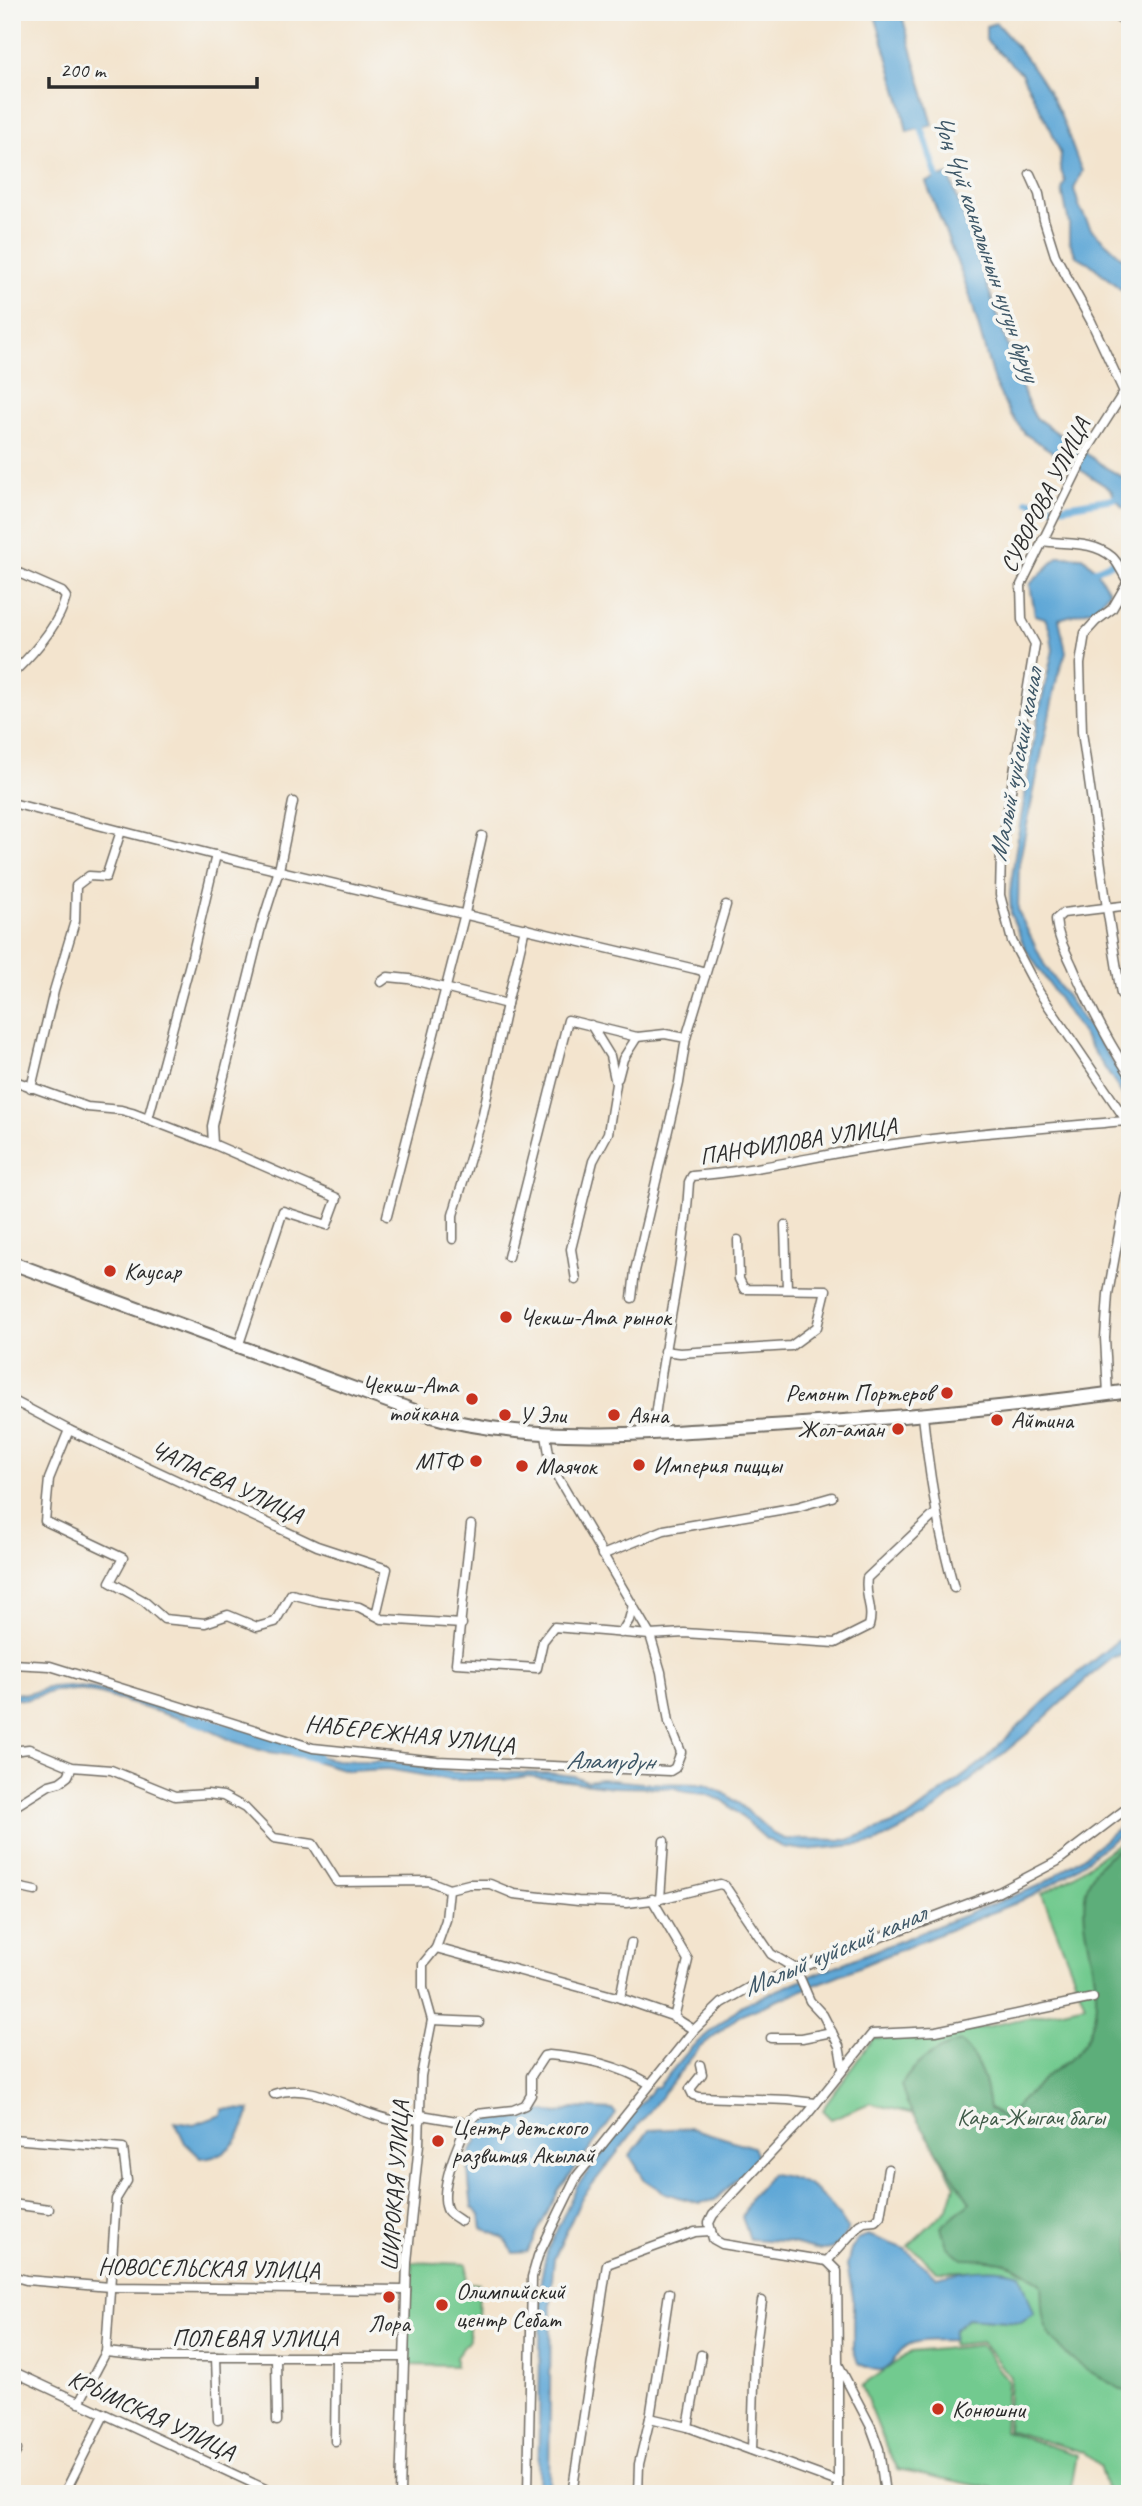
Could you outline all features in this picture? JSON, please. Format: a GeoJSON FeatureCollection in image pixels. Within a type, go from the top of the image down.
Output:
{"type":"FeatureCollection","features":[{"type":"Feature","properties":{"kind":"main road"},"geometry":{"type":"LineString","coordinates":[[12,1263],[355,1390],[454,1423],[494,1430],[546,1435],[653,1433],[923,1416],[1130,1391]]}},
{"type":"Feature","properties":{"kind":"street"},"geometry":{"type":"LineString","coordinates":[[1111,12],[1130,24]]}},
{"type":"Feature","properties":{"kind":"street","name":"СУВОРОВА УЛИЦА"},"geometry":{"type":"LineString","coordinates":[[1030,174],[1039,194],[1055,256],[1127,391],[1089,447],[1021,585],[1022,620],[1035,644],[1001,852],[1000,895],[1012,941],[1039,992],[1128,1124]]}},
{"type":"Feature","properties":{"kind":"street"},"geometry":{"type":"LineString","coordinates":[[1042,541],[1075,542],[1097,549],[1114,558],[1128,579],[1112,609],[1085,633],[1080,657],[1082,732],[1121,994]]}},
{"type":"Feature","properties":{"kind":"street"},"geometry":{"type":"LineString","coordinates":[[12,570],[62,592],[66,597],[64,607],[42,641],[12,674]]}},
{"type":"Feature","properties":{"kind":"street"},"geometry":{"type":"LineString","coordinates":[[213,1144],[212,1126],[216,1108],[261,927],[279,870],[293,802]]}},
{"type":"Feature","properties":{"kind":"street"},"geometry":{"type":"LineString","coordinates":[[12,803],[216,855],[695,969],[702,971],[705,976]]}},
{"type":"Feature","properties":{"kind":"street"},"geometry":{"type":"LineString","coordinates":[[31,1088],[54,991],[75,921],[76,886],[89,876],[106,877],[121,831]]}},
{"type":"Feature","properties":{"kind":"street"},"geometry":{"type":"LineString","coordinates":[[387,1216],[465,913],[482,836]]}},
{"type":"Feature","properties":{"kind":"street"},"geometry":{"type":"LineString","coordinates":[[148,1119],[216,855]]}},
{"type":"Feature","properties":{"kind":"street"},"geometry":{"type":"LineString","coordinates":[[632,1298],[635,1271],[679,1083],[686,1038],[726,905]]}},
{"type":"Feature","properties":{"kind":"street"},"geometry":{"type":"LineString","coordinates":[[1130,905],[1063,913],[1056,919],[1057,931],[1100,1025],[1130,1075]]}},
{"type":"Feature","properties":{"kind":"street"},"geometry":{"type":"LineString","coordinates":[[453,1239],[453,1215],[482,1118],[525,928]]}},
{"type":"Feature","properties":{"kind":"street"},"geometry":{"type":"LineString","coordinates":[[381,982],[388,977],[397,977],[506,1004]]}},
{"type":"Feature","properties":{"kind":"street"},"geometry":{"type":"LineString","coordinates":[[508,1258],[568,1020],[637,1037],[664,1034],[686,1038]]}},
{"type":"Feature","properties":{"kind":"street"},"geometry":{"type":"LineString","coordinates":[[591,1026],[610,1056],[616,1084]]}},
{"type":"Feature","properties":{"kind":"street"},"geometry":{"type":"LineString","coordinates":[[576,1280],[571,1249],[593,1161],[608,1133],[623,1059],[637,1037]]}},
{"type":"Feature","properties":{"kind":"street"},"geometry":{"type":"LineString","coordinates":[[12,1080],[78,1104],[121,1110],[148,1119],[338,1198],[327,1225],[283,1211],[238,1347]]}},
{"type":"Feature","properties":{"kind":"street","name":"ПАНФИЛОВА УЛИЦА"},"geometry":{"type":"LineString","coordinates":[[653,1433],[692,1176],[739,1172],[889,1144],[996,1132],[1128,1124]]}},
{"type":"Feature","properties":{"kind":"street"},"geometry":{"type":"LineString","coordinates":[[1108,1394],[1105,1338],[1108,1294],[1126,1195],[1130,1188]]}},
{"type":"Feature","properties":{"kind":"street"},"geometry":{"type":"LineString","coordinates":[[785,1225],[787,1289]]}},
{"type":"Feature","properties":{"kind":"street"},"geometry":{"type":"LineString","coordinates":[[664,1351],[680,1353],[791,1346],[817,1327],[826,1290],[744,1289],[739,1279],[738,1240]]}},
{"type":"Feature","properties":{"kind":"street","name":"ЧАПАЕВА УЛИЦА"},"geometry":{"type":"LineString","coordinates":[[12,1400],[69,1430],[317,1546],[387,1569],[376,1615]]}},
{"type":"Feature","properties":{"kind":"street"},"geometry":{"type":"LineString","coordinates":[[923,1416],[936,1513],[954,1588]]}},
{"type":"Feature","properties":{"kind":"street"},"geometry":{"type":"LineString","coordinates":[[69,1430],[49,1479],[45,1521],[123,1558],[110,1582],[144,1601],[164,1619],[205,1623],[228,1615],[257,1627],[275,1622],[290,1594],[359,1607],[382,1619],[462,1624]]}},
{"type":"Feature","properties":{"kind":"street","name":"НАБЕРЕЖНАЯ УЛИЦА"},"geometry":{"type":"LineString","coordinates":[[12,1664],[50,1666],[313,1748],[437,1761],[670,1771],[675,1768],[681,1752],[670,1722],[661,1672],[650,1635],[551,1466],[546,1435]]}},
{"type":"Feature","properties":{"kind":"street"},"geometry":{"type":"LineString","coordinates":[[602,1555],[664,1530],[797,1507],[832,1497]]}},
{"type":"Feature","properties":{"kind":"street"},"geometry":{"type":"LineString","coordinates":[[471,1525],[456,1663],[537,1668],[543,1641],[554,1628],[835,1643],[869,1626],[872,1614],[866,1587],[867,1578],[936,1513]]}},
{"type":"Feature","properties":{"kind":"street"},"geometry":{"type":"LineString","coordinates":[[621,1633],[629,1620],[632,1605]]}},
{"type":"Feature","properties":{"kind":"street"},"geometry":{"type":"LineString","coordinates":[[12,1751],[29,1749],[72,1768],[111,1770],[175,1796],[223,1796],[246,1808],[274,1838],[313,1844],[338,1882],[429,1881],[449,1889],[469,1884],[490,1884],[514,1894],[627,1903],[656,1899],[712,1884],[725,1886],[771,1954],[797,1973],[839,2046],[843,2068]]}},
{"type":"Feature","properties":{"kind":"street"},"geometry":{"type":"LineString","coordinates":[[12,1808],[49,1785],[60,1782],[68,1776],[72,1768]]}},
{"type":"Feature","properties":{"kind":"street"},"geometry":{"type":"LineString","coordinates":[[528,2494],[532,2277],[538,2256],[576,2176],[694,2030],[722,2003],[750,1987],[797,1973],[999,1892],[1056,1862],[1130,1806]]}},
{"type":"Feature","properties":{"kind":"street"},"geometry":{"type":"LineString","coordinates":[[664,1841],[656,1899],[688,1960],[674,2018]]}},
{"type":"Feature","properties":{"kind":"street"},"geometry":{"type":"LineString","coordinates":[[12,1886],[35,1891]]}},
{"type":"Feature","properties":{"kind":"street","name":"ШИРОКАЯ УЛИЦА"},"geometry":{"type":"LineString","coordinates":[[400,2494],[406,2290],[421,2117],[421,2076],[432,2020],[423,1989],[423,1964],[436,1948],[446,1920],[449,1889]]}},
{"type":"Feature","properties":{"kind":"street"},"geometry":{"type":"LineString","coordinates":[[620,1998],[631,1943]]}},
{"type":"Feature","properties":{"kind":"street"},"geometry":{"type":"LineString","coordinates":[[436,1948],[620,1998],[674,2018],[694,2030]]}},
{"type":"Feature","properties":{"kind":"street"},"geometry":{"type":"LineString","coordinates":[[838,2494],[837,2271],[828,2262],[722,2244],[713,2239],[710,2231],[709,2223],[713,2215],[742,2187],[816,2103],[872,2034],[936,2031],[1093,1998]]}},
{"type":"Feature","properties":{"kind":"street"},"geometry":{"type":"LineString","coordinates":[[432,2020],[452,2023],[479,2022]]}},
{"type":"Feature","properties":{"kind":"street"},"geometry":{"type":"LineString","coordinates":[[772,2038],[802,2038],[832,2032]]}},
{"type":"Feature","properties":{"kind":"street"},"geometry":{"type":"LineString","coordinates":[[461,2221],[449,2212],[446,2201],[448,2179],[456,2149],[468,2123],[477,2114],[513,2110],[525,2105],[531,2095],[531,2076],[544,2056],[603,2063],[627,2071],[650,2084]]}},
{"type":"Feature","properties":{"kind":"street"},"geometry":{"type":"LineString","coordinates":[[700,2065],[702,2074],[690,2089],[692,2095],[816,2103]]}},
{"type":"Feature","properties":{"kind":"street"},"geometry":{"type":"LineString","coordinates":[[274,2094],[292,2090],[322,2096],[393,2120],[421,2117],[468,2123]]}},
{"type":"Feature","properties":{"kind":"street"},"geometry":{"type":"LineString","coordinates":[[12,2139],[123,2148],[127,2181],[116,2199],[106,2352],[79,2403]]}},
{"type":"Feature","properties":{"kind":"street"},"geometry":{"type":"LineString","coordinates":[[828,2262],[859,2225],[876,2221],[880,2216],[888,2169]]}},
{"type":"Feature","properties":{"kind":"street"},"geometry":{"type":"LineString","coordinates":[[12,2204],[49,2209]]}},
{"type":"Feature","properties":{"kind":"street"},"geometry":{"type":"LineString","coordinates":[[572,2494],[607,2264],[695,2232],[710,2231]]}},
{"type":"Feature","properties":{"kind":"street","name":"НОВОСЕЛЬСКАЯ УЛИЦА"},"geometry":{"type":"LineString","coordinates":[[12,2276],[26,2280],[110,2287],[406,2290]]}},
{"type":"Feature","properties":{"kind":"street"},"geometry":{"type":"LineString","coordinates":[[638,2494],[639,2464],[650,2418],[668,2293]]}},
{"type":"Feature","properties":{"kind":"street"},"geometry":{"type":"LineString","coordinates":[[752,2450],[755,2351],[762,2301]]}},
{"type":"Feature","properties":{"kind":"street","name":"ПОЛЕВАЯ УЛИЦА"},"geometry":{"type":"LineString","coordinates":[[106,2352],[153,2357],[403,2357]]}},
{"type":"Feature","properties":{"kind":"street"},"geometry":{"type":"LineString","coordinates":[[688,2427],[701,2355]]}},
{"type":"Feature","properties":{"kind":"street"},"geometry":{"type":"LineString","coordinates":[[216,2357],[218,2420]]}},
{"type":"Feature","properties":{"kind":"street"},"geometry":{"type":"LineString","coordinates":[[276,2357],[277,2421]]}},
{"type":"Feature","properties":{"kind":"street"},"geometry":{"type":"LineString","coordinates":[[335,2357],[335,2441]]}},
{"type":"Feature","properties":{"kind":"street"},"geometry":{"type":"LineString","coordinates":[[838,2364],[875,2438],[885,2494]]}},
{"type":"Feature","properties":{"kind":"street","name":"КРЫМСКАЯ УЛИЦА"},"geometry":{"type":"LineString","coordinates":[[12,2371],[276,2494]]}},
{"type":"Feature","properties":{"kind":"street"},"geometry":{"type":"LineString","coordinates":[[64,2494],[104,2415]]}},
{"type":"Feature","properties":{"kind":"street"},"geometry":{"type":"LineString","coordinates":[[650,2418],[688,2427],[838,2482]]}},
{"type":"Feature","properties":{"kind":"street"},"geometry":{"type":"LineString","coordinates":[[12,2448],[17,2450],[12,2459]]}},
{"type":"Feature","properties":{"kind":"green space","name":"Кара-Жыгач багы"},"geometry":{"type":"Polygon","coordinates":[[[1130,1835],[1130,2494],[1108,2494],[1099,2465],[1082,2452],[1007,2430],[1010,2377],[982,2342],[952,2345],[954,2330],[967,2318],[1020,2322],[1010,2271],[936,2271],[908,2246],[948,2208],[955,2185],[918,2115],[870,2103],[831,2119],[822,2110],[873,2038],[940,2037],[1085,2005],[1042,1894],[1069,1879],[1130,1835]]]}},
{"type":"Feature","properties":{"kind":"green space","name":"Кара-Жыгач багы"},"geometry":{"type":"Polygon","coordinates":[[[1130,1842],[1130,2394],[1081,2366],[1060,2347],[1045,2324],[1041,2285],[1032,2277],[1005,2263],[962,2259],[947,2246],[941,2227],[970,2202],[907,2104],[901,2085],[926,2057],[961,2042],[981,2073],[989,2109],[1006,2118],[1039,2083],[1076,2054],[1092,2025],[1096,1999],[1084,1902],[1089,1880],[1104,1860],[1130,1842]]]}},
{"type":"Feature","properties":{"kind":"green space","name":"Олимпийский центр Себат"},"geometry":{"type":"Polygon","coordinates":[[[407,2262],[467,2264],[466,2283],[479,2284],[478,2321],[469,2321],[469,2340],[456,2357],[456,2366],[405,2365],[407,2262]]]}},
{"type":"Feature","properties":{"kind":"green space","name":"Конюшни"},"geometry":{"type":"Polygon","coordinates":[[[981,2345],[1007,2380],[1004,2431],[1077,2455],[1070,2494],[1018,2494],[898,2469],[887,2449],[862,2386],[911,2352],[981,2345]]]}},
{"type":"Feature","properties":{"kind":"water"},"geometry":{"type":"Polygon","coordinates":[[[874,12],[901,12],[933,125],[907,132],[874,12]]]}},
{"type":"Feature","properties":{"kind":"water"},"geometry":{"type":"Polygon","coordinates":[[[996,23],[1035,71],[1059,112],[1082,171],[1074,189],[1079,206],[1091,229],[1130,265],[1130,297],[1088,262],[1076,256],[1069,240],[1069,223],[1062,190],[1065,181],[1060,168],[1061,155],[1021,73],[986,40],[986,26],[996,23]]]}},
{"type":"Feature","properties":{"kind":"water"},"geometry":{"type":"Polygon","coordinates":[[[949,174],[1026,399],[1035,417],[1108,469],[1130,481],[1130,508],[1122,507],[1110,489],[1025,434],[1009,412],[994,382],[969,293],[926,182],[949,174]]]}},
{"type":"Feature","properties":{"kind":"water"},"geometry":{"type":"Polygon","coordinates":[[[1059,556],[1083,557],[1096,570],[1109,591],[1097,608],[1059,619],[1066,652],[1057,678],[1019,864],[1018,911],[1044,964],[1130,1087],[1130,1106],[1025,948],[1011,915],[1010,893],[1015,855],[1037,722],[1053,650],[1045,618],[1035,615],[1030,584],[1059,556]]]}},
{"type":"Feature","properties":{"kind":"water"},"geometry":{"type":"Polygon","coordinates":[[[1130,1635],[1130,1651],[1114,1657],[1089,1677],[1028,1733],[926,1817],[875,1843],[805,1850],[783,1847],[766,1839],[724,1801],[675,1788],[613,1787],[528,1776],[502,1780],[450,1780],[388,1769],[349,1771],[301,1757],[263,1751],[233,1741],[197,1724],[100,1694],[78,1690],[54,1691],[25,1700],[12,1698],[12,1693],[28,1694],[51,1687],[96,1689],[196,1717],[239,1738],[336,1760],[395,1762],[451,1772],[549,1773],[574,1776],[587,1781],[601,1779],[705,1784],[724,1793],[773,1834],[785,1839],[848,1840],[906,1819],[982,1762],[1046,1700],[1117,1641],[1130,1635]]]}},
{"type":"Feature","properties":{"kind":"water"},"geometry":{"type":"Polygon","coordinates":[[[1130,1818],[1130,1827],[1067,1875],[1032,1896],[739,2016],[699,2048],[581,2199],[554,2259],[551,2289],[549,2494],[538,2494],[541,2279],[547,2251],[577,2186],[654,2087],[658,2087],[692,2047],[742,2005],[1041,1885],[1090,1852],[1130,1818]]]}},
{"type":"Feature","properties":{"kind":"water"},"geometry":{"type":"Polygon","coordinates":[[[574,2108],[613,2110],[616,2114],[559,2190],[527,2252],[514,2253],[504,2238],[482,2228],[480,2215],[472,2207],[469,2163],[477,2141],[477,2129],[481,2122],[487,2119],[526,2118],[540,2111],[559,2113],[574,2108]]]}},
{"type":"Feature","properties":{"kind":"water"},"geometry":{"type":"Polygon","coordinates":[[[223,2109],[250,2110],[239,2136],[228,2149],[201,2158],[185,2143],[175,2122],[194,2125],[221,2115],[223,2109]]]}},
{"type":"Feature","properties":{"kind":"water"},"geometry":{"type":"Polygon","coordinates":[[[691,2128],[753,2147],[758,2159],[715,2200],[699,2203],[665,2193],[645,2180],[630,2156],[649,2130],[691,2128]]]}},
{"type":"Feature","properties":{"kind":"water"},"geometry":{"type":"Polygon","coordinates":[[[771,2174],[785,2176],[807,2185],[833,2207],[848,2229],[836,2246],[823,2250],[788,2242],[750,2239],[742,2217],[751,2197],[771,2174]]]}},
{"type":"Feature","properties":{"kind":"water"},"geometry":{"type":"Polygon","coordinates":[[[868,2235],[905,2249],[936,2277],[989,2269],[1020,2274],[1034,2313],[1021,2322],[967,2318],[954,2330],[953,2340],[913,2343],[899,2352],[886,2368],[871,2369],[858,2363],[853,2348],[853,2297],[847,2265],[851,2250],[858,2239],[868,2235]]]}},
{"type":"Feature","properties":{"kind":"waterway","name":"Чоң Чүй каналынын нугун буруу"},"geometry":{"type":"LineString","coordinates":[[919,120],[940,186]]}},
{"type":"Feature","properties":{"kind":"waterway"},"geometry":{"type":"LineString","coordinates":[[1063,507],[1116,498],[1121,491]]}},
{"type":"Feature","properties":{"kind":"waterway"},"geometry":{"type":"LineString","coordinates":[[1028,501],[1052,506]]}},
{"type":"Feature","properties":{"kind":"waterway"},"geometry":{"type":"LineString","coordinates":[[1096,570],[1130,554]]}},
{"type":"Feature","properties":{"kind":"waterway","name":"Аламүдүн"},"geometry":{"type":"LineString","coordinates":[[192,1718],[315,1756]]}},
{"type":"Feature","properties":{"kind":"place","name":"Каусар"},"geometry":{"type":"Point","coordinates":[110,1271]}},
{"type":"Feature","properties":{"kind":"place","name":"Чекиш-Ата рынок"},"geometry":{"type":"Point","coordinates":[506,1317]}},
{"type":"Feature","properties":{"kind":"place","name":"Ремонт Портеров"},"geometry":{"type":"Point","coordinates":[947,1393]}},
{"type":"Feature","properties":{"kind":"place","name":"Чекиш-Ата тойкана"},"geometry":{"type":"Point","coordinates":[472,1399]}},
{"type":"Feature","properties":{"kind":"place","name":"У Эли"},"geometry":{"type":"Point","coordinates":[505,1415]}},
{"type":"Feature","properties":{"kind":"place","name":"Аяна"},"geometry":{"type":"Point","coordinates":[614,1415]}},
{"type":"Feature","properties":{"kind":"place","name":"Айтина"},"geometry":{"type":"Point","coordinates":[997,1420]}},
{"type":"Feature","properties":{"kind":"place","name":"Жол-аман"},"geometry":{"type":"Point","coordinates":[898,1429]}},
{"type":"Feature","properties":{"kind":"place","name":"МТФ"},"geometry":{"type":"Point","coordinates":[476,1461]}},
{"type":"Feature","properties":{"kind":"place","name":"Империя пиццы"},"geometry":{"type":"Point","coordinates":[639,1465]}},
{"type":"Feature","properties":{"kind":"place","name":"Маячок"},"geometry":{"type":"Point","coordinates":[522,1466]}},
{"type":"Feature","properties":{"kind":"place","name":"Центр детского развития Акылай"},"geometry":{"type":"Point","coordinates":[438,2141]}},
{"type":"Feature","properties":{"kind":"place","name":"Лора"},"geometry":{"type":"Point","coordinates":[389,2297]}},
{"type":"Feature","properties":{"kind":"place","name":"Олимпийский центр Себат"},"geometry":{"type":"Point","coordinates":[442,2305]}},
{"type":"Feature","properties":{"kind":"place","name":"Конюшни"},"geometry":{"type":"Point","coordinates":[938,2409]}},
{"type":"Feature","properties":{"kind":"water label","name":"Малый чуйский канал"},"geometry":{"type":"Point","coordinates":[1015,765]}},
{"type":"Feature","properties":{"kind":"water label","name":"Малый чуйский канал"},"geometry":{"type":"Point","coordinates":[834,1950]}}]}
